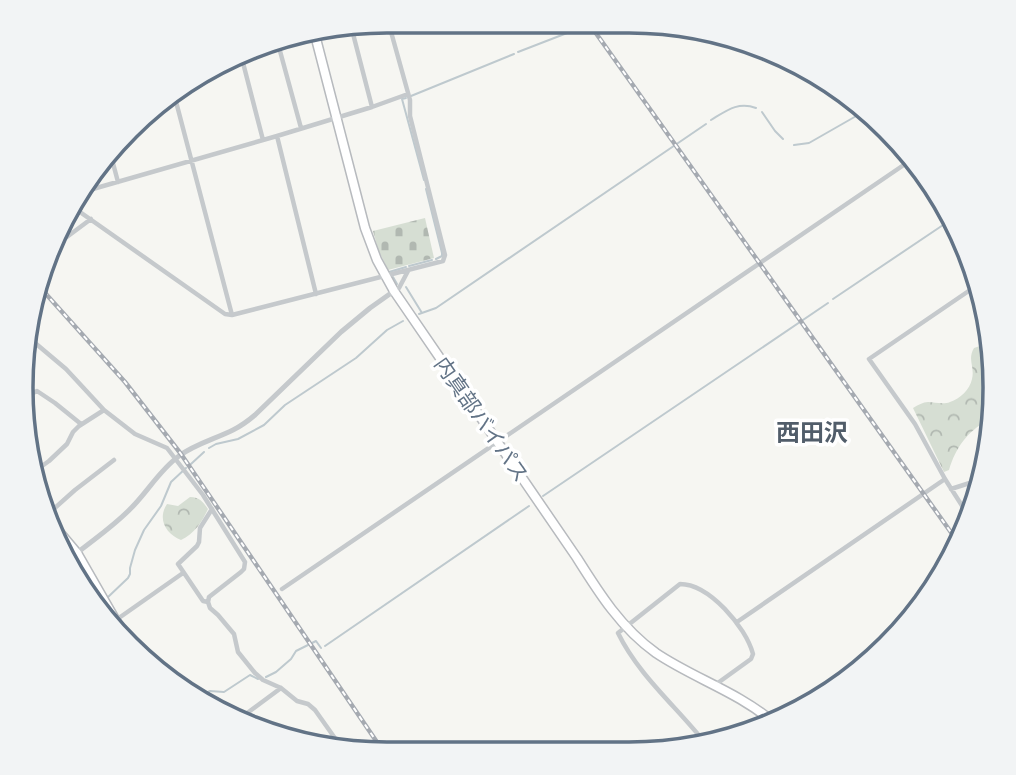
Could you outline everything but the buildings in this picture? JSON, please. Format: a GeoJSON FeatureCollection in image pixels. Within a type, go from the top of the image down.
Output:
{"type":"FeatureCollection","features":[{"type":"Feature","properties":{"kind":"highway","name":"内真部バイパス"},"geometry":{"type":"LineString","coordinates":[[316,40],[365,228],[377,260],[394,292],[598,590],[626,626],[655,652],[763,715]]}},
{"type":"Feature","properties":{"kind":"highway"},"geometry":{"type":"LineString","coordinates":[[71,545],[104,601]]}},
{"type":"Feature","properties":{"kind":"street"},"geometry":{"type":"LineString","coordinates":[[80,212],[225,314],[232,315],[443,261],[445,255],[391,33]]}},
{"type":"Feature","properties":{"kind":"street"},"geometry":{"type":"LineString","coordinates":[[353,35],[372,107]]}},
{"type":"Feature","properties":{"kind":"street"},"geometry":{"type":"LineString","coordinates":[[280,50],[301,128]]}},
{"type":"Feature","properties":{"kind":"street"},"geometry":{"type":"LineString","coordinates":[[243,64],[263,140]]}},
{"type":"Feature","properties":{"kind":"street"},"geometry":{"type":"LineString","coordinates":[[95,188],[277,136],[408,94]]}},
{"type":"Feature","properties":{"kind":"street"},"geometry":{"type":"LineString","coordinates":[[177,103],[232,315]]}},
{"type":"Feature","properties":{"kind":"street"},"geometry":{"type":"LineString","coordinates":[[277,136],[316,293]]}},
{"type":"Feature","properties":{"kind":"street"},"geometry":{"type":"LineString","coordinates":[[113,163],[118,181]]}},
{"type":"Feature","properties":{"kind":"street"},"geometry":{"type":"LineString","coordinates":[[282,589],[904,165]]}},
{"type":"Feature","properties":{"kind":"street"},"geometry":{"type":"LineString","coordinates":[[68,236],[91,219]]}},
{"type":"Feature","properties":{"kind":"street"},"geometry":{"type":"LineString","coordinates":[[77,553],[125,515],[175,458],[192,447],[233,430],[255,415],[341,332],[399,288],[408,270]]}},
{"type":"Feature","properties":{"kind":"street"},"geometry":{"type":"LineString","coordinates":[[962,506],[915,424],[869,359],[969,291]]}},
{"type":"Feature","properties":{"kind":"street"},"geometry":{"type":"LineString","coordinates":[[36,345],[66,369],[104,410],[135,434],[167,448],[175,458],[243,558],[241,572],[208,599],[210,608],[234,634],[238,652],[255,673],[297,701],[308,704],[335,738]]}},
{"type":"Feature","properties":{"kind":"street"},"geometry":{"type":"LineString","coordinates":[[33,393],[37,391],[81,424]]}},
{"type":"Feature","properties":{"kind":"street"},"geometry":{"type":"LineString","coordinates":[[42,466],[67,444],[81,424],[104,410]]}},
{"type":"Feature","properties":{"kind":"street"},"geometry":{"type":"LineString","coordinates":[[54,508],[114,460]]}},
{"type":"Feature","properties":{"kind":"street"},"geometry":{"type":"LineString","coordinates":[[737,622],[945,479]]}},
{"type":"Feature","properties":{"kind":"street"},"geometry":{"type":"LineString","coordinates":[[951,489],[970,483]]}},
{"type":"Feature","properties":{"kind":"street"},"geometry":{"type":"LineString","coordinates":[[208,602],[203,601],[178,562],[197,546],[200,528],[212,509]]}},
{"type":"Feature","properties":{"kind":"street"},"geometry":{"type":"LineString","coordinates":[[121,621],[183,573]]}},
{"type":"Feature","properties":{"kind":"street"},"geometry":{"type":"LineString","coordinates":[[698,735],[650,680],[618,633],[683,583],[709,596],[737,622],[753,657],[714,685]]}},
{"type":"Feature","properties":{"kind":"street"},"geometry":{"type":"LineString","coordinates":[[247,713],[281,688]]}},
{"type":"Feature","properties":{"kind":"green space"},"geometry":{"type":"Polygon","coordinates":[[[425,218],[434,258],[388,270],[373,231],[425,218]]]}},
{"type":"Feature","properties":{"kind":"green space"},"geometry":{"type":"Polygon","coordinates":[[[980,346],[983,388],[981,425],[963,441],[949,470],[944,472],[913,408],[926,402],[947,403],[964,393],[972,379],[971,360],[974,348],[980,346]]]}},
{"type":"Feature","properties":{"kind":"green space"},"geometry":{"type":"Polygon","coordinates":[[[190,497],[199,499],[208,509],[197,527],[181,540],[167,530],[163,520],[164,510],[167,504],[178,506],[190,497]]]}},
{"type":"Feature","properties":{"kind":"waterway"},"geometry":{"type":"LineString","coordinates":[[518,52],[567,33]]}},
{"type":"Feature","properties":{"kind":"waterway"},"geometry":{"type":"LineString","coordinates":[[411,96],[514,54]]}},
{"type":"Feature","properties":{"kind":"waterway"},"geometry":{"type":"LineString","coordinates":[[406,98],[402,99],[424,180]]}},
{"type":"Feature","properties":{"kind":"waterway"},"geometry":{"type":"LineString","coordinates":[[711,120],[738,106],[756,108]]}},
{"type":"Feature","properties":{"kind":"waterway"},"geometry":{"type":"LineString","coordinates":[[762,112],[783,139]]}},
{"type":"Feature","properties":{"kind":"waterway"},"geometry":{"type":"LineString","coordinates":[[794,145],[809,143],[856,116]]}},
{"type":"Feature","properties":{"kind":"waterway"},"geometry":{"type":"LineString","coordinates":[[419,314],[436,308],[706,124]]}},
{"type":"Feature","properties":{"kind":"waterway"},"geometry":{"type":"LineString","coordinates":[[426,189],[442,253],[442,256],[436,259]]}},
{"type":"Feature","properties":{"kind":"waterway"},"geometry":{"type":"LineString","coordinates":[[833,299],[943,225]]}},
{"type":"Feature","properties":{"kind":"waterway"},"geometry":{"type":"LineString","coordinates":[[409,266],[432,260]]}},
{"type":"Feature","properties":{"kind":"waterway"},"geometry":{"type":"LineString","coordinates":[[389,272],[406,267]]}},
{"type":"Feature","properties":{"kind":"waterway"},"geometry":{"type":"LineString","coordinates":[[393,277],[397,284]]}},
{"type":"Feature","properties":{"kind":"waterway"},"geometry":{"type":"LineString","coordinates":[[406,287],[422,313]]}},
{"type":"Feature","properties":{"kind":"waterway"},"geometry":{"type":"LineString","coordinates":[[543,496],[828,303]]}},
{"type":"Feature","properties":{"kind":"waterway"},"geometry":{"type":"LineString","coordinates":[[209,448],[238,439],[264,425],[285,405],[356,358],[387,330],[403,321]]}},
{"type":"Feature","properties":{"kind":"waterway"},"geometry":{"type":"LineString","coordinates":[[191,464],[204,452]]}},
{"type":"Feature","properties":{"kind":"waterway"},"geometry":{"type":"LineString","coordinates":[[107,598],[128,578],[135,550],[144,530],[161,506],[171,482],[186,468]]}},
{"type":"Feature","properties":{"kind":"waterway"},"geometry":{"type":"LineString","coordinates":[[325,646],[529,506]]}},
{"type":"Feature","properties":{"kind":"waterway"},"geometry":{"type":"LineString","coordinates":[[312,643],[316,641],[321,648]]}},
{"type":"Feature","properties":{"kind":"waterway"},"geometry":{"type":"LineString","coordinates":[[266,677],[276,672],[296,651],[308,645]]}},
{"type":"Feature","properties":{"kind":"waterway"},"geometry":{"type":"LineString","coordinates":[[207,692],[224,692],[250,675],[258,679]]}},
{"type":"Feature","properties":{"kind":"railway"},"geometry":{"type":"LineString","coordinates":[[596,33],[951,533]]}},
{"type":"Feature","properties":{"kind":"railway"},"geometry":{"type":"LineString","coordinates":[[46,294],[125,382],[181,454],[377,742]]}},
{"type":"Feature","properties":{"kind":"district","name":"西田沢"},"geometry":{"type":"Point","coordinates":[812,432]}}]}
